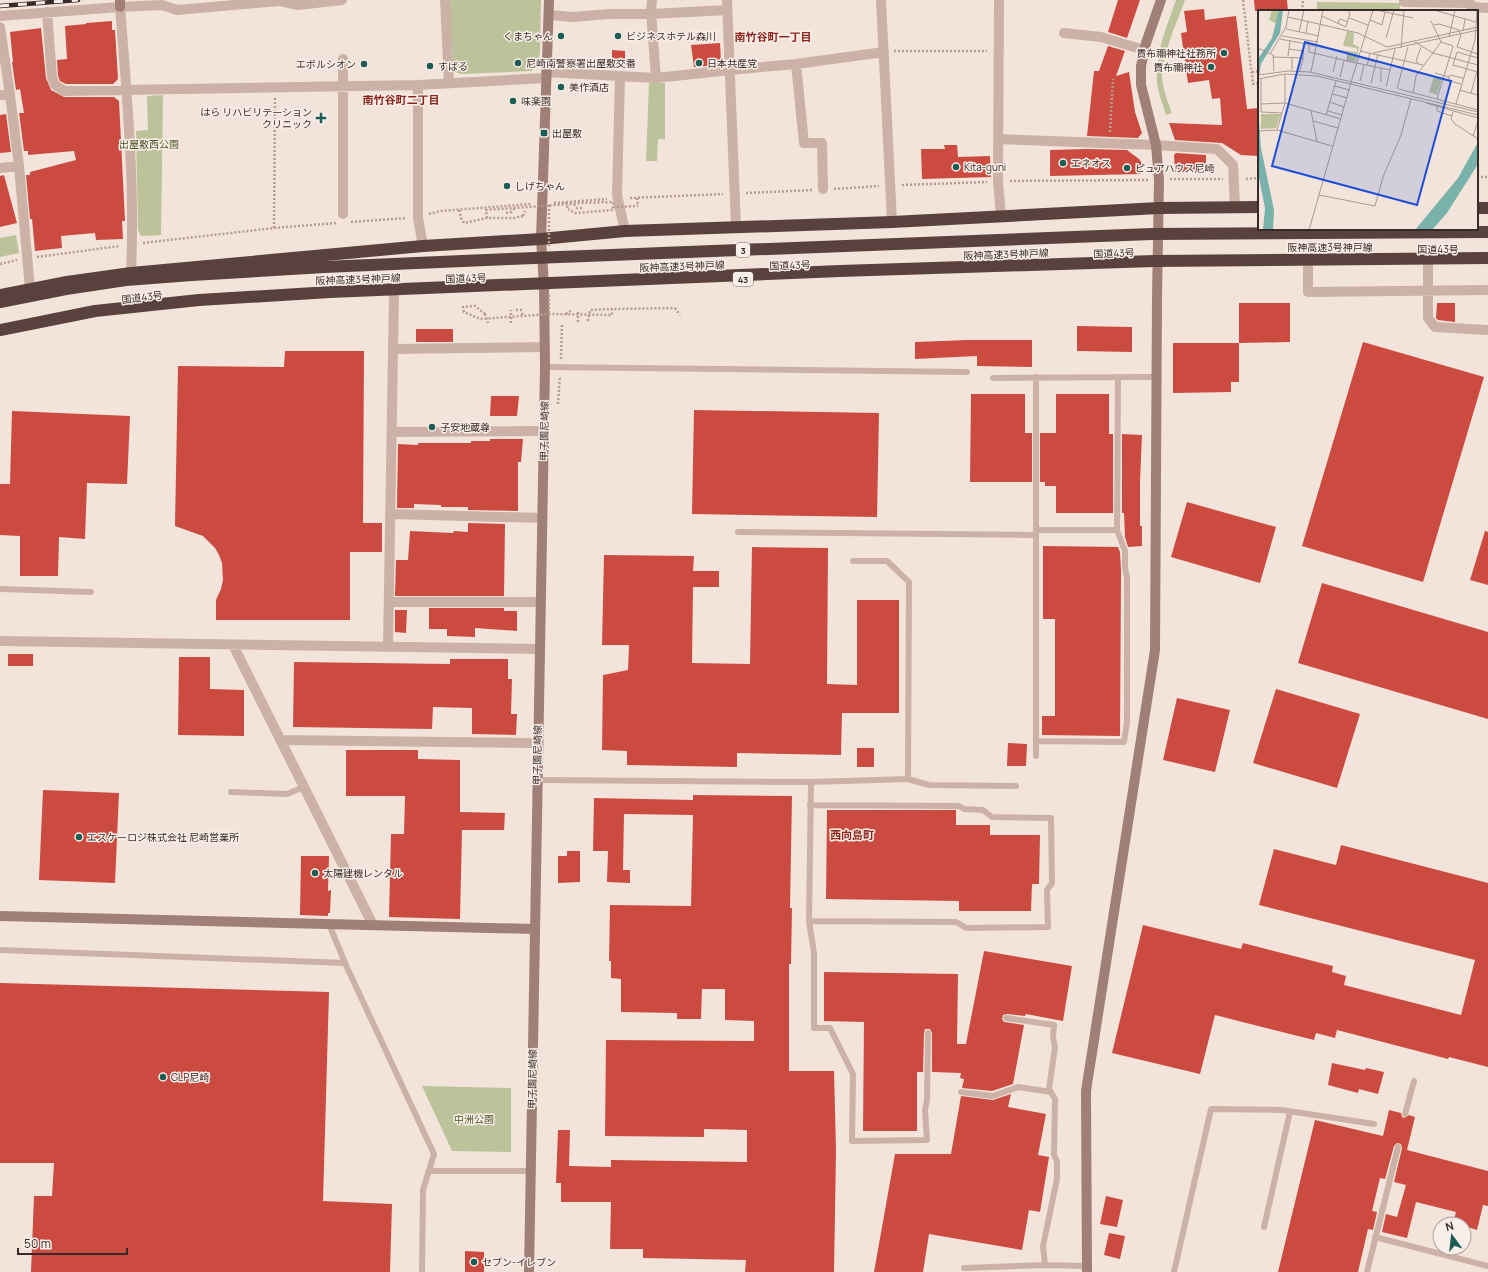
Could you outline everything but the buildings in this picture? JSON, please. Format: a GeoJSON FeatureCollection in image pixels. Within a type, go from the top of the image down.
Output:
{"type":"FeatureCollection","features":[{"type":"Feature","properties":{"kind":"highway"},"geometry":{"type":"LineString","coordinates":[[0,295],[66,282],[132,273],[423,246],[541,239],[625,231],[892,222],[1159,208],[1258,207]]}},
{"type":"Feature","properties":{"kind":"highway","name":"阪神高速3号神戸線"},"geometry":{"type":"LineString","coordinates":[[0,302],[66,289],[126,280],[246,272],[486,260],[1152,234],[1488,232]]}},
{"type":"Feature","properties":{"kind":"highway","name":"国道43号"},"geometry":{"type":"LineString","coordinates":[[0,334],[58,321],[143,308],[205,302],[333,294],[394,293],[1158,263],[1488,260]]}},
{"type":"Feature","properties":{"kind":"highway","name":"阪神高速3号神戸線"},"geometry":{"type":"LineString","coordinates":[[0,330],[95,311],[199,300],[330,292],[1146,261],[1488,260]]}},
{"type":"Feature","properties":{"kind":"street"},"geometry":{"type":"LineString","coordinates":[[0,16],[120,3],[162,5],[177,10],[280,1],[298,6],[342,0]]}},
{"type":"Feature","properties":{"kind":"street"},"geometry":{"type":"LineString","coordinates":[[445,0],[449,83]]}},
{"type":"Feature","properties":{"kind":"street","name":"甲子園尼崎線"},"geometry":{"type":"LineString","coordinates":[[529,1272],[545,367],[544,286],[541,239],[549,0]]}},
{"type":"Feature","properties":{"kind":"street"},"geometry":{"type":"LineString","coordinates":[[652,0],[651,14],[656,78]]}},
{"type":"Feature","properties":{"kind":"street"},"geometry":{"type":"LineString","coordinates":[[881,0],[892,222]]}},
{"type":"Feature","properties":{"kind":"street"},"geometry":{"type":"LineString","coordinates":[[999,0],[998,181],[1001,216]]}},
{"type":"Feature","properties":{"kind":"street"},"geometry":{"type":"LineString","coordinates":[[1087,1269],[1086,1092],[1155,650],[1156,377],[1159,180],[1156,144],[1141,85],[1141,66],[1144,50],[1161,0]]}},
{"type":"Feature","properties":{"kind":"street"},"geometry":{"type":"LineString","coordinates":[[1404,4],[1470,1],[1471,7],[1488,8]]}},
{"type":"Feature","properties":{"kind":"street"},"geometry":{"type":"LineString","coordinates":[[120,3],[130,138],[132,273]]}},
{"type":"Feature","properties":{"kind":"street"},"geometry":{"type":"LineString","coordinates":[[549,15],[573,17],[609,14],[651,14],[727,5],[733,193],[736,227]]}},
{"type":"Feature","properties":{"kind":"street"},"geometry":{"type":"LineString","coordinates":[[47,12],[52,77],[55,85],[64,91],[418,85],[546,75],[656,78],[796,64],[884,52]]}},
{"type":"Feature","properties":{"kind":"street"},"geometry":{"type":"LineString","coordinates":[[0,27],[5,95],[19,166],[30,289]]}},
{"type":"Feature","properties":{"kind":"street"},"geometry":{"type":"LineString","coordinates":[[1064,33],[1101,37],[1144,50]]}},
{"type":"Feature","properties":{"kind":"street"},"geometry":{"type":"LineString","coordinates":[[343,59],[343,214]]}},
{"type":"Feature","properties":{"kind":"street"},"geometry":{"type":"LineString","coordinates":[[796,64],[804,143],[822,143],[823,189]]}},
{"type":"Feature","properties":{"kind":"street"},"geometry":{"type":"LineString","coordinates":[[620,76],[616,203],[625,231]]}},
{"type":"Feature","properties":{"kind":"street"},"geometry":{"type":"LineString","coordinates":[[418,85],[418,218],[423,246]]}},
{"type":"Feature","properties":{"kind":"street"},"geometry":{"type":"LineString","coordinates":[[999,139],[1156,144],[1217,149],[1233,165],[1236,207]]}},
{"type":"Feature","properties":{"kind":"street"},"geometry":{"type":"LineString","coordinates":[[0,168],[19,166]]}},
{"type":"Feature","properties":{"kind":"street"},"geometry":{"type":"LineString","coordinates":[[1428,261],[1428,318],[1435,327],[1488,330]]}},
{"type":"Feature","properties":{"kind":"street"},"geometry":{"type":"LineString","coordinates":[[1308,262],[1308,292],[1488,290]]}},
{"type":"Feature","properties":{"kind":"street"},"geometry":{"type":"LineString","coordinates":[[388,647],[394,293]]}},
{"type":"Feature","properties":{"kind":"street"},"geometry":{"type":"LineString","coordinates":[[394,349],[545,347]]}},
{"type":"Feature","properties":{"kind":"street"},"geometry":{"type":"LineString","coordinates":[[392,432],[544,430]]}},
{"type":"Feature","properties":{"kind":"street"},"geometry":{"type":"LineString","coordinates":[[390,514],[542,518]]}},
{"type":"Feature","properties":{"kind":"street"},"geometry":{"type":"LineString","coordinates":[[389,602],[540,602]]}},
{"type":"Feature","properties":{"kind":"street"},"geometry":{"type":"LineString","coordinates":[[0,641],[540,649]]}},
{"type":"Feature","properties":{"kind":"street"},"geometry":{"type":"LineString","coordinates":[[233,645],[373,925]]}},
{"type":"Feature","properties":{"kind":"street"},"geometry":{"type":"LineString","coordinates":[[280,740],[538,743]]}},
{"type":"Feature","properties":{"kind":"street"},"geometry":{"type":"LineString","coordinates":[[0,916],[535,929]]}},
{"type":"Feature","properties":{"kind":"lane"},"geometry":{"type":"LineString","coordinates":[[545,367],[967,372]]}},
{"type":"Feature","properties":{"kind":"lane"},"geometry":{"type":"LineString","coordinates":[[1036,377],[1036,756]]}},
{"type":"Feature","properties":{"kind":"lane"},"geometry":{"type":"LineString","coordinates":[[1036,741],[1124,742],[1127,722],[1127,577],[1125,568],[1125,552],[1117,530],[1118,377]]}},
{"type":"Feature","properties":{"kind":"lane"},"geometry":{"type":"LineString","coordinates":[[993,378],[1156,377]]}},
{"type":"Feature","properties":{"kind":"lane"},"geometry":{"type":"LineString","coordinates":[[738,532],[1036,533],[1117,530]]}},
{"type":"Feature","properties":{"kind":"lane"},"geometry":{"type":"LineString","coordinates":[[853,561],[887,561],[909,582],[908,779]]}},
{"type":"Feature","properties":{"kind":"lane"},"geometry":{"type":"LineString","coordinates":[[0,589],[91,592]]}},
{"type":"Feature","properties":{"kind":"lane"},"geometry":{"type":"LineString","coordinates":[[537,780],[811,782],[908,779],[929,785],[1016,786]]}},
{"type":"Feature","properties":{"kind":"lane"},"geometry":{"type":"LineString","coordinates":[[811,782],[809,921],[814,953],[814,1028],[830,1028],[853,1074],[852,1141],[927,1140],[925,1110],[927,1100],[928,1033]]}},
{"type":"Feature","properties":{"kind":"lane"},"geometry":{"type":"LineString","coordinates":[[231,792],[287,794],[304,788]]}},
{"type":"Feature","properties":{"kind":"lane"},"geometry":{"type":"LineString","coordinates":[[809,921],[956,922],[966,928],[1048,927],[1048,890],[1052,883],[1052,818],[992,817],[983,810],[964,809],[959,806],[810,805]]}},
{"type":"Feature","properties":{"kind":"lane"},"geometry":{"type":"LineString","coordinates":[[329,924],[345,963],[434,1154],[423,1190],[422,1272]]}},
{"type":"Feature","properties":{"kind":"lane"},"geometry":{"type":"LineString","coordinates":[[0,950],[345,963]]}},
{"type":"Feature","properties":{"kind":"lane"},"geometry":{"type":"LineString","coordinates":[[1006,1018],[1054,1025],[1053,1037],[1055,1047],[1049,1089],[1055,1099],[1054,1155],[1057,1161],[1056,1179],[1043,1246],[1045,1265]]}},
{"type":"Feature","properties":{"kind":"lane"},"geometry":{"type":"LineString","coordinates":[[1405,1114],[1414,1082]]}},
{"type":"Feature","properties":{"kind":"lane"},"geometry":{"type":"LineString","coordinates":[[961,1092],[993,1096],[1018,1087],[1051,1092]]}},
{"type":"Feature","properties":{"kind":"lane"},"geometry":{"type":"LineString","coordinates":[[1174,1272],[1210,1109],[1290,1112],[1374,1124]]}},
{"type":"Feature","properties":{"kind":"lane"},"geometry":{"type":"LineString","coordinates":[[1264,1227],[1290,1112]]}},
{"type":"Feature","properties":{"kind":"lane"},"geometry":{"type":"LineString","coordinates":[[1366,1272],[1398,1146]]}},
{"type":"Feature","properties":{"kind":"lane"},"geometry":{"type":"LineString","coordinates":[[429,1171],[531,1171]]}},
{"type":"Feature","properties":{"kind":"lane"},"geometry":{"type":"LineString","coordinates":[[1375,1237],[1488,1266]]}},
{"type":"Feature","properties":{"kind":"lane"},"geometry":{"type":"LineString","coordinates":[[964,1268],[1045,1265],[1087,1269]]}},
{"type":"Feature","properties":{"kind":"path"},"geometry":{"type":"LineString","coordinates":[[1243,0],[1253,84],[1258,83]]}},
{"type":"Feature","properties":{"kind":"path"},"geometry":{"type":"LineString","coordinates":[[1302,10],[1303,0]]}},
{"type":"Feature","properties":{"kind":"path"},"geometry":{"type":"LineString","coordinates":[[884,52],[999,51]]}},
{"type":"Feature","properties":{"kind":"path"},"geometry":{"type":"LineString","coordinates":[[1252,72],[1258,71]]}},
{"type":"Feature","properties":{"kind":"path"},"geometry":{"type":"LineString","coordinates":[[1109,143],[1113,79]]}},
{"type":"Feature","properties":{"kind":"path"},"geometry":{"type":"LineString","coordinates":[[274,228],[275,87]]}},
{"type":"Feature","properties":{"kind":"path"},"geometry":{"type":"LineString","coordinates":[[0,264],[27,258],[132,244],[274,228],[418,218],[440,211],[566,202],[616,203],[637,198],[998,181],[1258,178]]}},
{"type":"Feature","properties":{"kind":"path"},"geometry":{"type":"LineString","coordinates":[[487,218],[486,210],[505,211],[515,208],[613,202],[638,206],[637,198]]}},
{"type":"Feature","properties":{"kind":"path"},"geometry":{"type":"LineString","coordinates":[[566,202],[568,209],[575,212],[613,210],[616,203]]}},
{"type":"Feature","properties":{"kind":"path"},"geometry":{"type":"LineString","coordinates":[[574,204],[577,208],[583,207],[582,203]]}},
{"type":"Feature","properties":{"kind":"path"},"geometry":{"type":"LineString","coordinates":[[459,210],[464,223],[487,218],[514,218],[523,216],[525,211]]}},
{"type":"Feature","properties":{"kind":"path"},"geometry":{"type":"LineString","coordinates":[[488,323],[485,314],[475,306],[463,307],[464,312],[480,319],[523,316],[566,314],[612,315],[612,309]]}},
{"type":"Feature","properties":{"kind":"path"},"geometry":{"type":"LineString","coordinates":[[588,321],[590,310],[676,308],[680,315]]}},
{"type":"Feature","properties":{"kind":"path"},"geometry":{"type":"LineString","coordinates":[[511,310],[511,322]]}},
{"type":"Feature","properties":{"kind":"path"},"geometry":{"type":"LineString","coordinates":[[516,310],[521,310],[523,316]]}},
{"type":"Feature","properties":{"kind":"path"},"geometry":{"type":"LineString","coordinates":[[566,314],[572,310]]}},
{"type":"Feature","properties":{"kind":"path"},"geometry":{"type":"LineString","coordinates":[[578,310],[578,322]]}},
{"type":"Feature","properties":{"kind":"green space"},"geometry":{"type":"Polygon","coordinates":[[[449,0],[541,0],[540,53],[537,66],[531,71],[461,74],[455,72],[449,0]]]}},
{"type":"Feature","properties":{"kind":"green space"},"geometry":{"type":"Polygon","coordinates":[[[1176,0],[1185,0],[1170,38],[1164,59],[1162,77],[1163,87],[1172,113],[1166,115],[1158,90],[1157,71],[1162,40],[1176,0]]]}},
{"type":"Feature","properties":{"kind":"green space"},"geometry":{"type":"Polygon","coordinates":[[[1317,2],[1400,3],[1400,10],[1317,10],[1317,2]]]}},
{"type":"Feature","properties":{"kind":"green space"},"geometry":{"type":"Polygon","coordinates":[[[649,83],[665,83],[665,139],[658,139],[657,161],[646,161],[649,83]]]}},
{"type":"Feature","properties":{"kind":"green space","name":"出屋敷西公園"},"geometry":{"type":"Polygon","coordinates":[[[163,95],[161,235],[141,236],[138,230],[136,131],[148,130],[147,96],[163,95]]]}},
{"type":"Feature","properties":{"kind":"green space"},"geometry":{"type":"Polygon","coordinates":[[[16,235],[19,253],[0,257],[0,238],[16,235]]]}},
{"type":"Feature","properties":{"kind":"green space","name":"中洲公園"},"geometry":{"type":"Polygon","coordinates":[[[422,1086],[511,1088],[511,1152],[452,1151],[422,1086]]]}},
{"type":"Feature","properties":{"kind":"railway"},"geometry":{"type":"LineString","coordinates":[[0,6],[78,0]]}},
{"type":"Feature","properties":{"kind":"place","name":"くまちゃん"},"geometry":{"type":"Point","coordinates":[561,36]}},
{"type":"Feature","properties":{"kind":"place","name":"ビジネスホテル森川"},"geometry":{"type":"Point","coordinates":[618,36]}},
{"type":"Feature","properties":{"kind":"place","name":"貴布禰神社社務所"},"geometry":{"type":"Point","coordinates":[1224,53]}},
{"type":"Feature","properties":{"kind":"place","name":"尼崎南警察署出屋敷交番"},"geometry":{"type":"Point","coordinates":[518,63]}},
{"type":"Feature","properties":{"kind":"place","name":"日本共産党"},"geometry":{"type":"Point","coordinates":[699,63]}},
{"type":"Feature","properties":{"kind":"place","name":"エボルシオン"},"geometry":{"type":"Point","coordinates":[364,64]}},
{"type":"Feature","properties":{"kind":"place","name":"すばる"},"geometry":{"type":"Point","coordinates":[430,66]}},
{"type":"Feature","properties":{"kind":"place","name":"貴布禰神社"},"geometry":{"type":"Point","coordinates":[1211,67]}},
{"type":"Feature","properties":{"kind":"place","name":"美作酒店"},"geometry":{"type":"Point","coordinates":[561,87]}},
{"type":"Feature","properties":{"kind":"place","name":"味楽園"},"geometry":{"type":"Point","coordinates":[513,101]}},
{"type":"Feature","properties":{"kind":"place","name":"はら リハビリテーション クリニック"},"geometry":{"type":"Point","coordinates":[321,118]}},
{"type":"Feature","properties":{"kind":"place","name":"出屋敷"},"geometry":{"type":"Point","coordinates":[544,133]}},
{"type":"Feature","properties":{"kind":"place","name":"エネオス"},"geometry":{"type":"Point","coordinates":[1063,163]}},
{"type":"Feature","properties":{"kind":"place","name":"Kita-guni"},"geometry":{"type":"Point","coordinates":[956,167]}},
{"type":"Feature","properties":{"kind":"place","name":"ピュアハウス尼崎"},"geometry":{"type":"Point","coordinates":[1127,168]}},
{"type":"Feature","properties":{"kind":"place","name":"しげちゃん"},"geometry":{"type":"Point","coordinates":[507,186]}},
{"type":"Feature","properties":{"kind":"place","name":"子安地蔵尊"},"geometry":{"type":"Point","coordinates":[432,427]}},
{"type":"Feature","properties":{"kind":"place","name":"エスケーロジ株式会社 尼崎営業所"},"geometry":{"type":"Point","coordinates":[79,837]}},
{"type":"Feature","properties":{"kind":"place","name":"太陽建機レンタル"},"geometry":{"type":"Point","coordinates":[315,873]}},
{"type":"Feature","properties":{"kind":"place","name":"GLP尼崎"},"geometry":{"type":"Point","coordinates":[163,1077]}},
{"type":"Feature","properties":{"kind":"place","name":"セブン-イレブン"},"geometry":{"type":"Point","coordinates":[474,1262]}},
{"type":"Feature","properties":{"kind":"district","name":"南竹谷町一丁目"},"geometry":{"type":"Point","coordinates":[773,36]}},
{"type":"Feature","properties":{"kind":"district","name":"南竹谷町二丁目"},"geometry":{"type":"Point","coordinates":[401,99]}},
{"type":"Feature","properties":{"kind":"district","name":"西向島町"},"geometry":{"type":"Point","coordinates":[852,834]}}]}
